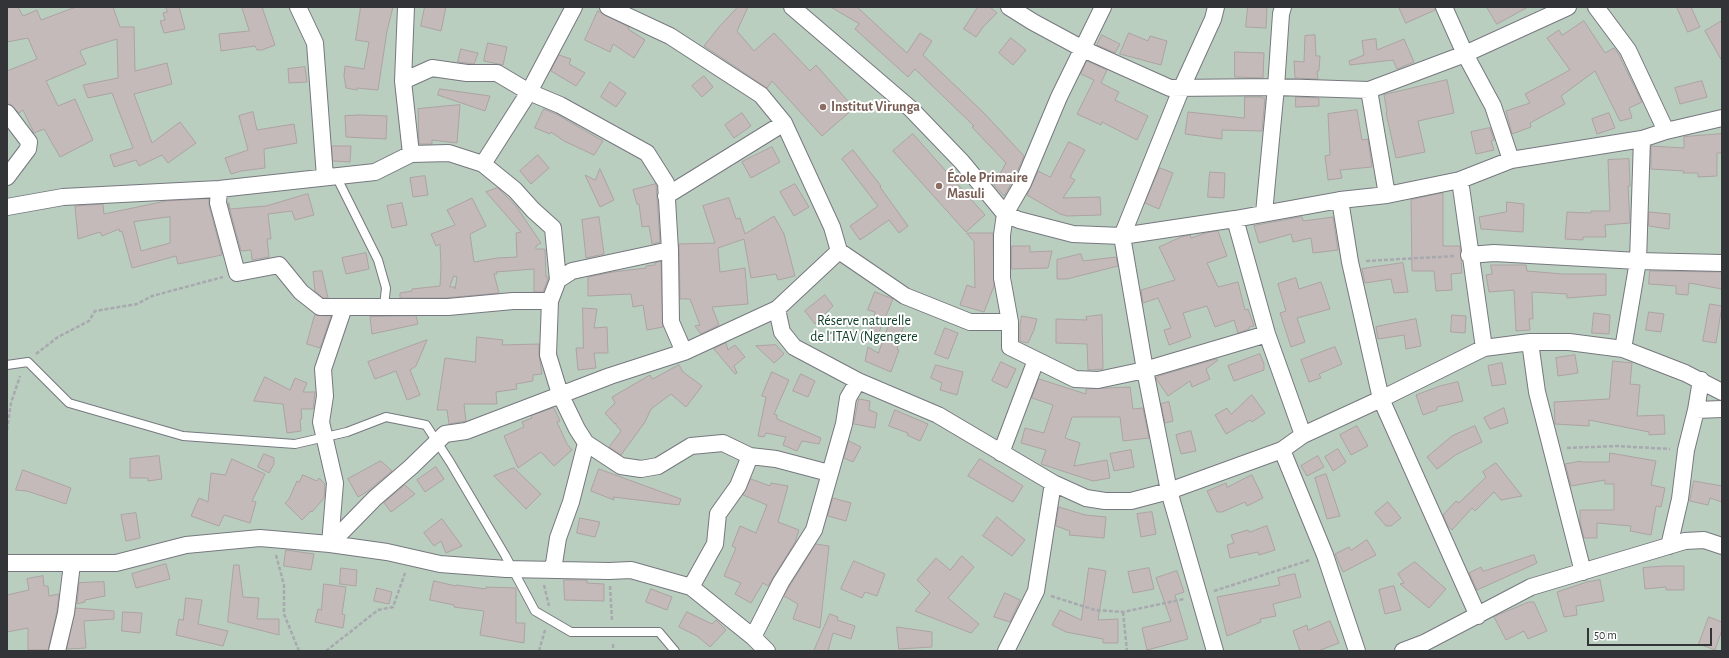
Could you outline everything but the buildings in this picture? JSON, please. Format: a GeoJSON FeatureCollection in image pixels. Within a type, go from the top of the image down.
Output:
{"type":"FeatureCollection","features":[{"type":"Feature","properties":{"kind":"street"},"geometry":{"type":"LineString","coordinates":[[298,7],[315,43],[331,177]]}},
{"type":"Feature","properties":{"kind":"street"},"geometry":{"type":"LineString","coordinates":[[406,7],[403,81],[411,154]]}},
{"type":"Feature","properties":{"kind":"street"},"geometry":{"type":"LineString","coordinates":[[482,164],[529,92],[574,7]]}},
{"type":"Feature","properties":{"kind":"street"},"geometry":{"type":"LineString","coordinates":[[608,7],[670,36],[760,96],[784,123],[832,227],[839,251],[905,296],[970,322],[1010,322]]}},
{"type":"Feature","properties":{"kind":"street"},"geometry":{"type":"LineString","coordinates":[[792,7],[912,109],[962,162],[1005,214],[1019,220],[1073,234],[1122,236],[1235,219],[1340,200],[1387,195],[1460,180],[1511,160],[1642,139],[1666,130],[1722,118]]}},
{"type":"Feature","properties":{"kind":"street"},"geometry":{"type":"LineString","coordinates":[[1009,7],[1083,49],[1170,88],[1276,87],[1369,90],[1465,54],[1568,7]]}},
{"type":"Feature","properties":{"kind":"street"},"geometry":{"type":"LineString","coordinates":[[1103,7],[1059,97],[1023,183],[1005,214],[1002,235],[1002,278],[1010,322],[1010,347],[1074,379],[1098,380],[1145,370],[1267,334]]}},
{"type":"Feature","properties":{"kind":"street"},"geometry":{"type":"LineString","coordinates":[[1215,651],[1169,490],[1145,370],[1122,236],[1182,87],[1213,19],[1216,7]]}},
{"type":"Feature","properties":{"kind":"street"},"geometry":{"type":"LineString","coordinates":[[1264,213],[1276,87],[1280,14],[1283,7]]}},
{"type":"Feature","properties":{"kind":"street"},"geometry":{"type":"LineString","coordinates":[[1444,7],[1465,54],[1493,106],[1511,160]]}},
{"type":"Feature","properties":{"kind":"street"},"geometry":{"type":"LineString","coordinates":[[1596,7],[1628,50],[1666,130]]}},
{"type":"Feature","properties":{"kind":"street"},"geometry":{"type":"LineString","coordinates":[[403,81],[432,68],[467,73],[497,73],[529,92],[560,105],[647,153],[666,183],[670,250],[671,322],[684,352]]}},
{"type":"Feature","properties":{"kind":"street"},"geometry":{"type":"LineString","coordinates":[[1369,90],[1387,195]]}},
{"type":"Feature","properties":{"kind":"street"},"geometry":{"type":"LineString","coordinates":[[7,113],[29,142],[28,149],[7,177]]}},
{"type":"Feature","properties":{"kind":"street"},"geometry":{"type":"LineString","coordinates":[[666,196],[784,123]]}},
{"type":"Feature","properties":{"kind":"street"},"geometry":{"type":"LineString","coordinates":[[1623,349],[1638,262],[1642,139]]}},
{"type":"Feature","properties":{"kind":"street"},"geometry":{"type":"LineString","coordinates":[[7,207],[63,197],[219,189],[375,172],[411,154],[449,152],[482,164],[515,190],[533,210],[554,228],[558,280],[550,301],[548,356],[560,394],[576,429],[586,443],[621,466],[641,469],[658,466],[691,446],[722,444],[750,456],[776,459],[829,473]]}},
{"type":"Feature","properties":{"kind":"street"},"geometry":{"type":"LineString","coordinates":[[1460,180],[1469,255],[1484,348]]}},
{"type":"Feature","properties":{"kind":"street"},"geometry":{"type":"LineString","coordinates":[[219,189],[218,203],[237,273],[279,265],[301,292],[320,307],[448,307],[513,301],[550,301]]}},
{"type":"Feature","properties":{"kind":"street"},"geometry":{"type":"LineString","coordinates":[[1340,200],[1350,262],[1380,399],[1478,616]]}},
{"type":"Feature","properties":{"kind":"street"},"geometry":{"type":"LineString","coordinates":[[1235,219],[1267,334],[1303,435]]}},
{"type":"Feature","properties":{"kind":"street"},"geometry":{"type":"LineString","coordinates":[[558,280],[572,271],[670,250]]}},
{"type":"Feature","properties":{"kind":"street"},"geometry":{"type":"LineString","coordinates":[[330,544],[375,498],[411,467],[445,434],[466,431],[560,394],[684,352],[777,309],[839,251]]}},
{"type":"Feature","properties":{"kind":"street"},"geometry":{"type":"LineString","coordinates":[[1469,255],[1494,254],[1638,262],[1722,262]]}},
{"type":"Feature","properties":{"kind":"street"},"geometry":{"type":"LineString","coordinates":[[330,544],[335,483],[322,422],[325,396],[323,369],[344,307]]}},
{"type":"Feature","properties":{"kind":"street"},"geometry":{"type":"LineString","coordinates":[[777,309],[782,332],[794,348],[858,381],[938,415],[1053,483],[1086,498],[1105,501],[1130,500],[1169,490],[1282,450],[1303,435],[1484,348],[1530,342],[1570,342],[1623,349],[1665,364],[1722,392]]}},
{"type":"Feature","properties":{"kind":"street"},"geometry":{"type":"LineString","coordinates":[[1530,342],[1537,392],[1583,572]]}},
{"type":"Feature","properties":{"kind":"street"},"geometry":{"type":"LineString","coordinates":[[1001,453],[1036,360]]}},
{"type":"Feature","properties":{"kind":"street"},"geometry":{"type":"LineString","coordinates":[[1669,546],[1680,500],[1686,450],[1696,410],[1700,380]]}},
{"type":"Feature","properties":{"kind":"street"},"geometry":{"type":"LineString","coordinates":[[753,637],[781,582],[814,530],[844,424],[848,398],[858,381]]}},
{"type":"Feature","properties":{"kind":"street"},"geometry":{"type":"LineString","coordinates":[[1696,410],[1722,409]]}},
{"type":"Feature","properties":{"kind":"street"},"geometry":{"type":"LineString","coordinates":[[553,570],[558,538],[571,502],[586,443]]}},
{"type":"Feature","properties":{"kind":"street"},"geometry":{"type":"LineString","coordinates":[[1282,450],[1325,555],[1357,651]]}},
{"type":"Feature","properties":{"kind":"street"},"geometry":{"type":"LineString","coordinates":[[691,587],[715,544],[718,514],[738,486],[750,456]]}},
{"type":"Feature","properties":{"kind":"street"},"geometry":{"type":"LineString","coordinates":[[1006,651],[1036,591],[1053,483]]}},
{"type":"Feature","properties":{"kind":"street"},"geometry":{"type":"LineString","coordinates":[[7,563],[116,563],[186,545],[260,538],[330,544],[387,552],[440,564],[513,569],[631,570],[691,587],[753,637],[767,651]]}},
{"type":"Feature","properties":{"kind":"street"},"geometry":{"type":"LineString","coordinates":[[1403,651],[1424,643],[1531,587],[1686,541],[1704,540],[1722,546]]}},
{"type":"Feature","properties":{"kind":"street"},"geometry":{"type":"LineString","coordinates":[[57,651],[66,613],[72,564]]}},
{"type":"Feature","properties":{"kind":"lane"},"geometry":{"type":"LineString","coordinates":[[331,177],[378,260],[386,288],[384,306]]}},
{"type":"Feature","properties":{"kind":"lane"},"geometry":{"type":"LineString","coordinates":[[7,364],[28,362],[69,403],[183,436],[295,444],[347,432],[386,417],[426,425],[513,569],[535,610],[571,632],[659,632],[674,651]]}},
{"type":"Feature","properties":{"kind":"path"},"geometry":{"type":"LineString","coordinates":[[1350,262],[1469,255]]}},
{"type":"Feature","properties":{"kind":"path"},"geometry":{"type":"LineString","coordinates":[[7,430],[11,402],[22,371],[32,357],[58,337],[88,321],[95,312],[137,304],[152,296],[237,273]]}},
{"type":"Feature","properties":{"kind":"path"},"geometry":{"type":"LineString","coordinates":[[1552,449],[1616,446],[1686,450]]}},
{"type":"Feature","properties":{"kind":"path"},"geometry":{"type":"LineString","coordinates":[[273,539],[284,585],[284,614],[299,651]]}},
{"type":"Feature","properties":{"kind":"path"},"geometry":{"type":"LineString","coordinates":[[326,651],[378,610],[393,607],[400,591],[410,557]]}},
{"type":"Feature","properties":{"kind":"path"},"geometry":{"type":"LineString","coordinates":[[609,571],[613,651]]}},
{"type":"Feature","properties":{"kind":"path"},"geometry":{"type":"LineString","coordinates":[[1123,612],[1127,651]]}},
{"type":"Feature","properties":{"kind":"green space","name":"Réserve naturelle de l'ITAV (Ngengere"},"geometry":{"type":"Polygon","coordinates":[[[7,7],[1722,7],[1722,651],[7,651],[7,7]]]}},
{"type":"Feature","properties":{"kind":"place","name":"Institut Virunga"},"geometry":{"type":"Point","coordinates":[823,107]}},
{"type":"Feature","properties":{"kind":"place","name":"École Primaire Masuli"},"geometry":{"type":"Point","coordinates":[939,186]}}]}
